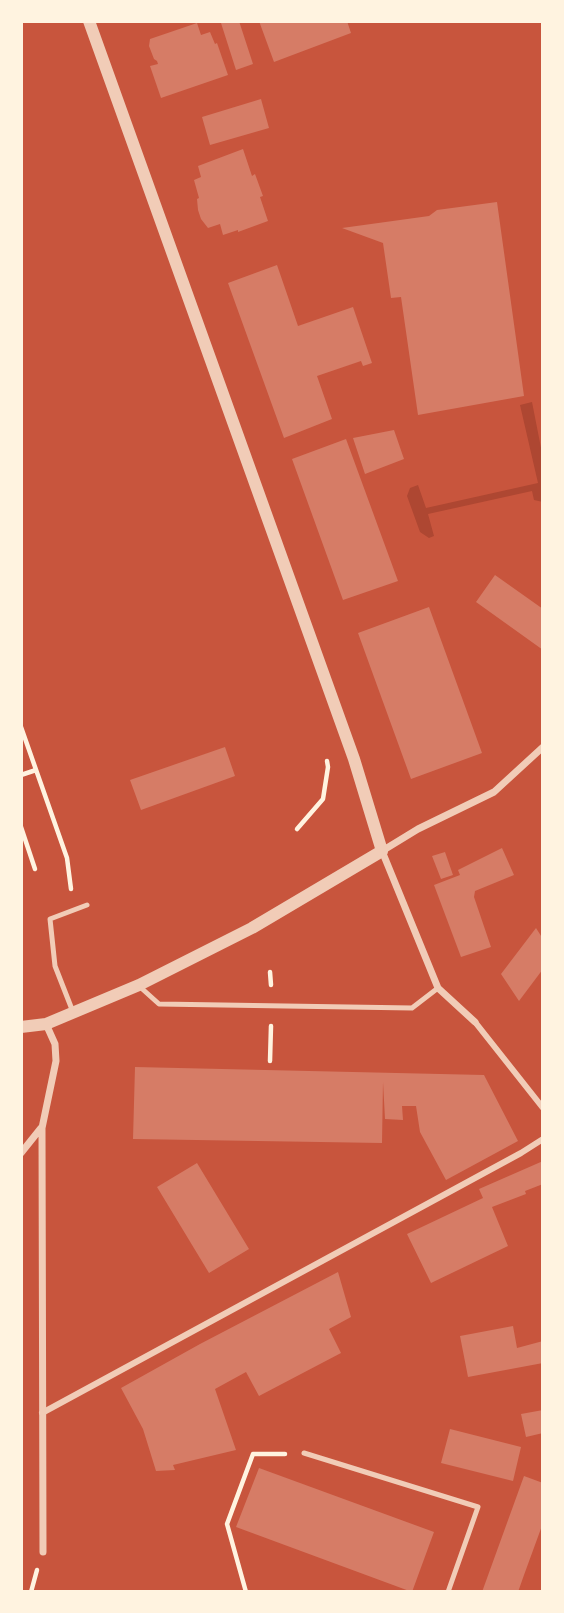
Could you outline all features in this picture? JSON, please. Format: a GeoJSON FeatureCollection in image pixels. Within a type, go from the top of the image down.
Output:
{"type":"FeatureCollection","features":[{"type":"Feature","properties":{"kind":"street"},"geometry":{"type":"LineString","coordinates":[[89,21],[365,791],[382,851],[438,988],[475,1022],[543,1108]]}},
{"type":"Feature","properties":{"kind":"street"},"geometry":{"type":"LineString","coordinates":[[21,1027],[46,1024],[139,985],[252,928],[418,829],[494,792],[543,747]]}},
{"type":"Feature","properties":{"kind":"street"},"geometry":{"type":"LineString","coordinates":[[43,1552],[42,1128],[56,1061],[55,1044],[46,1024]]}},
{"type":"Feature","properties":{"kind":"street"},"geometry":{"type":"LineString","coordinates":[[21,1153],[42,1128]]}},
{"type":"Feature","properties":{"kind":"street"},"geometry":{"type":"LineString","coordinates":[[42,1413],[543,1139]]}},
{"type":"Feature","properties":{"kind":"lane"},"geometry":{"type":"LineString","coordinates":[[74,1012],[55,967],[50,919],[87,905]]}},
{"type":"Feature","properties":{"kind":"lane"},"geometry":{"type":"LineString","coordinates":[[139,985],[159,1004],[400,1007],[412,1007],[438,988]]}},
{"type":"Feature","properties":{"kind":"lane"},"geometry":{"type":"LineString","coordinates":[[304,1453],[478,1507],[448,1592]]}},
{"type":"Feature","properties":{"kind":"path"},"geometry":{"type":"LineString","coordinates":[[21,727],[67,858],[74,910]]}},
{"type":"Feature","properties":{"kind":"path"},"geometry":{"type":"LineString","coordinates":[[21,775],[36,770]]}},
{"type":"Feature","properties":{"kind":"path"},"geometry":{"type":"LineString","coordinates":[[21,827],[35,869]]}},
{"type":"Feature","properties":{"kind":"path"},"geometry":{"type":"LineString","coordinates":[[246,1592],[227,1524],[253,1454],[304,1453]]}},
{"type":"Feature","properties":{"kind":"shaded area"},"geometry":{"type":"Polygon","coordinates":[[[532,402],[543,458],[543,502],[534,500],[532,491],[428,514],[434,536],[429,538],[420,532],[407,496],[410,488],[418,485],[426,508],[538,483],[520,405],[532,402]]]}},
{"type":"Feature","properties":{"kind":"building"},"geometry":{"type":"Polygon","coordinates":[[[239,21],[253,64],[236,70],[221,23],[239,21]]]}},
{"type":"Feature","properties":{"kind":"building"},"geometry":{"type":"Polygon","coordinates":[[[259,21],[347,21],[351,33],[274,62],[259,21]]]}},
{"type":"Feature","properties":{"kind":"building"},"geometry":{"type":"Polygon","coordinates":[[[197,23],[201,35],[210,32],[215,44],[217,43],[228,75],[161,98],[150,66],[158,64],[149,46],[150,39],[197,23]]]}},
{"type":"Feature","properties":{"kind":"building"},"geometry":{"type":"Polygon","coordinates":[[[261,99],[269,128],[210,145],[202,117],[261,99]]]}},
{"type":"Feature","properties":{"kind":"building"},"geometry":{"type":"Polygon","coordinates":[[[243,149],[252,176],[255,174],[263,196],[260,197],[268,221],[223,235],[220,224],[208,228],[201,219],[194,180],[201,177],[198,166],[243,149]]]}},
{"type":"Feature","properties":{"kind":"building"},"geometry":{"type":"Polygon","coordinates":[[[497,202],[524,396],[418,415],[401,297],[391,298],[383,243],[342,228],[429,216],[437,210],[497,202]]]}},
{"type":"Feature","properties":{"kind":"building"},"geometry":{"type":"Polygon","coordinates":[[[277,265],[298,326],[353,307],[372,363],[363,366],[361,361],[317,376],[332,419],[284,438],[228,283],[277,265]]]}},
{"type":"Feature","properties":{"kind":"building"},"geometry":{"type":"Polygon","coordinates":[[[394,430],[404,459],[365,474],[353,438],[394,430]]]}},
{"type":"Feature","properties":{"kind":"building"},"geometry":{"type":"Polygon","coordinates":[[[346,439],[398,581],[343,600],[292,459],[346,439]]]}},
{"type":"Feature","properties":{"kind":"building"},"geometry":{"type":"Polygon","coordinates":[[[495,575],[543,609],[543,650],[476,602],[495,575]]]}},
{"type":"Feature","properties":{"kind":"building"},"geometry":{"type":"Polygon","coordinates":[[[429,607],[482,753],[411,779],[358,633],[429,607]]]}},
{"type":"Feature","properties":{"kind":"building"},"geometry":{"type":"Polygon","coordinates":[[[225,747],[235,776],[141,810],[130,780],[225,747]]]}},
{"type":"Feature","properties":{"kind":"building"},"geometry":{"type":"Polygon","coordinates":[[[502,848],[514,875],[475,891],[474,897],[491,947],[461,957],[434,885],[460,875],[458,870],[502,848]]]}},
{"type":"Feature","properties":{"kind":"building"},"geometry":{"type":"Polygon","coordinates":[[[445,852],[453,875],[441,879],[432,856],[445,852]]]}},
{"type":"Feature","properties":{"kind":"building"},"geometry":{"type":"Polygon","coordinates":[[[536,928],[543,939],[543,969],[519,1001],[501,974],[536,928]]]}},
{"type":"Feature","properties":{"kind":"building"},"geometry":{"type":"Polygon","coordinates":[[[135,1067],[484,1075],[518,1141],[446,1180],[420,1132],[416,1106],[402,1106],[403,1120],[385,1119],[383,1082],[382,1143],[133,1139],[135,1067]]]}},
{"type":"Feature","properties":{"kind":"building"},"geometry":{"type":"Polygon","coordinates":[[[543,1161],[543,1184],[525,1191],[526,1194],[492,1207],[508,1246],[431,1283],[407,1234],[483,1198],[479,1189],[543,1161]]]}},
{"type":"Feature","properties":{"kind":"building"},"geometry":{"type":"Polygon","coordinates":[[[197,1163],[249,1249],[209,1273],[157,1187],[197,1163]]]}},
{"type":"Feature","properties":{"kind":"building"},"geometry":{"type":"Polygon","coordinates":[[[338,1272],[351,1317],[329,1329],[341,1353],[259,1396],[246,1372],[215,1389],[236,1450],[173,1465],[175,1470],[156,1471],[143,1429],[121,1388],[338,1272]]]}},
{"type":"Feature","properties":{"kind":"building"},"geometry":{"type":"Polygon","coordinates":[[[513,1326],[517,1348],[543,1341],[543,1363],[468,1377],[460,1336],[513,1326]]]}},
{"type":"Feature","properties":{"kind":"building"},"geometry":{"type":"Polygon","coordinates":[[[543,1410],[543,1433],[526,1437],[521,1414],[543,1410]]]}},
{"type":"Feature","properties":{"kind":"building"},"geometry":{"type":"Polygon","coordinates":[[[450,1429],[521,1447],[513,1481],[441,1463],[450,1429]]]}},
{"type":"Feature","properties":{"kind":"building"},"geometry":{"type":"Polygon","coordinates":[[[259,1468],[434,1532],[412,1592],[236,1527],[259,1468]]]}},
{"type":"Feature","properties":{"kind":"building"},"geometry":{"type":"Polygon","coordinates":[[[524,1476],[543,1483],[543,1523],[518,1592],[482,1592],[524,1476]]]}}]}
